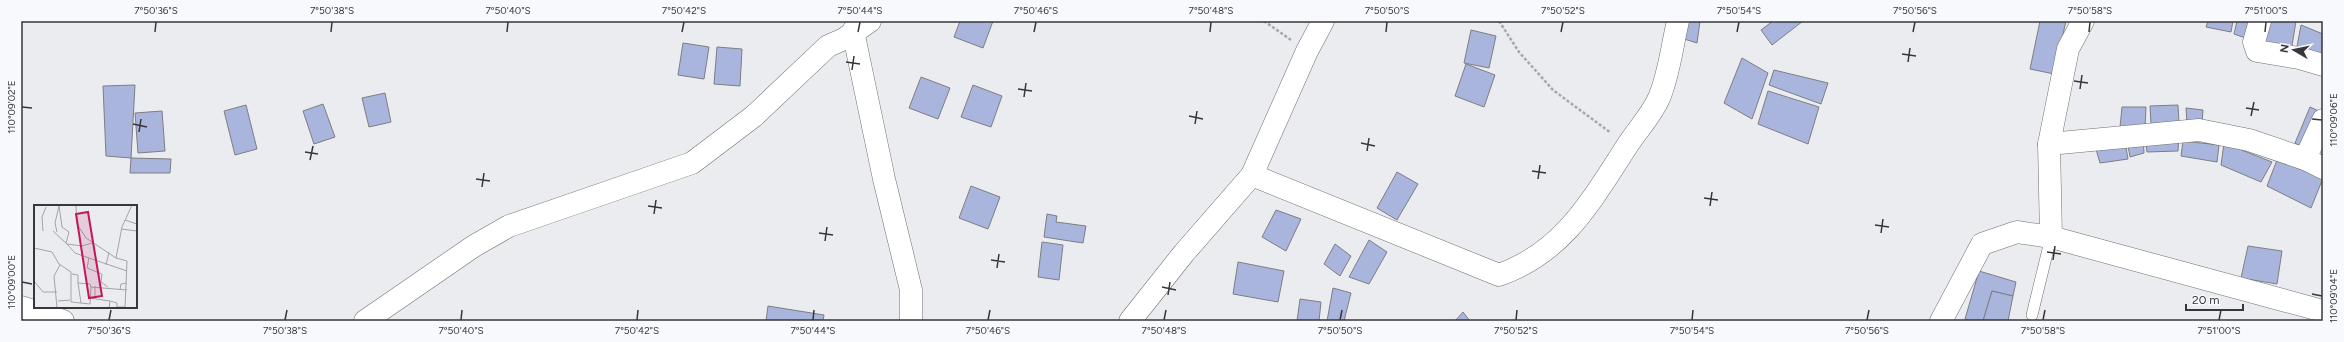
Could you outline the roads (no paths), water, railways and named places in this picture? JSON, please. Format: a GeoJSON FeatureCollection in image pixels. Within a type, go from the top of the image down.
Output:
{"type":"FeatureCollection","features":[{"type":"Feature","properties":{"kind":"street"},"geometry":{"type":"LineString","coordinates":[[1130,321],[1184,253],[1252,175],[1307,51],[1323,21]]}},
{"type":"Feature","properties":{"kind":"street"},"geometry":{"type":"LineString","coordinates":[[1252,175],[1499,275],[1524,265],[1541,254],[1575,223],[1594,199],[1658,98],[1664,84],[1678,21]]}},
{"type":"Feature","properties":{"kind":"street"},"geometry":{"type":"LineString","coordinates":[[2051,237],[2050,144],[2068,49],[2083,21]]}},
{"type":"Feature","properties":{"kind":"street"},"geometry":{"type":"LineString","coordinates":[[2260,21],[2254,42],[2257,51],[2299,58],[2323,65]]}},
{"type":"Feature","properties":{"kind":"street"},"geometry":{"type":"LineString","coordinates":[[365,321],[474,246],[509,226],[692,163],[754,116],[828,46],[844,39],[861,26],[884,179],[911,290],[911,321]]}},
{"type":"Feature","properties":{"kind":"street"},"geometry":{"type":"LineString","coordinates":[[2050,144],[2199,130],[2249,140],[2314,163],[2323,120]]}},
{"type":"Feature","properties":{"kind":"street"},"geometry":{"type":"LineString","coordinates":[[1941,321],[1982,244],[2016,232],[2051,237],[2323,311]]}},
{"type":"Feature","properties":{"kind":"street"},"geometry":{"type":"LineString","coordinates":[[21,307],[63,321]]}},
{"type":"Feature","properties":{"kind":"lane"},"geometry":{"type":"LineString","coordinates":[[2032,315],[2051,237]]}}]}
